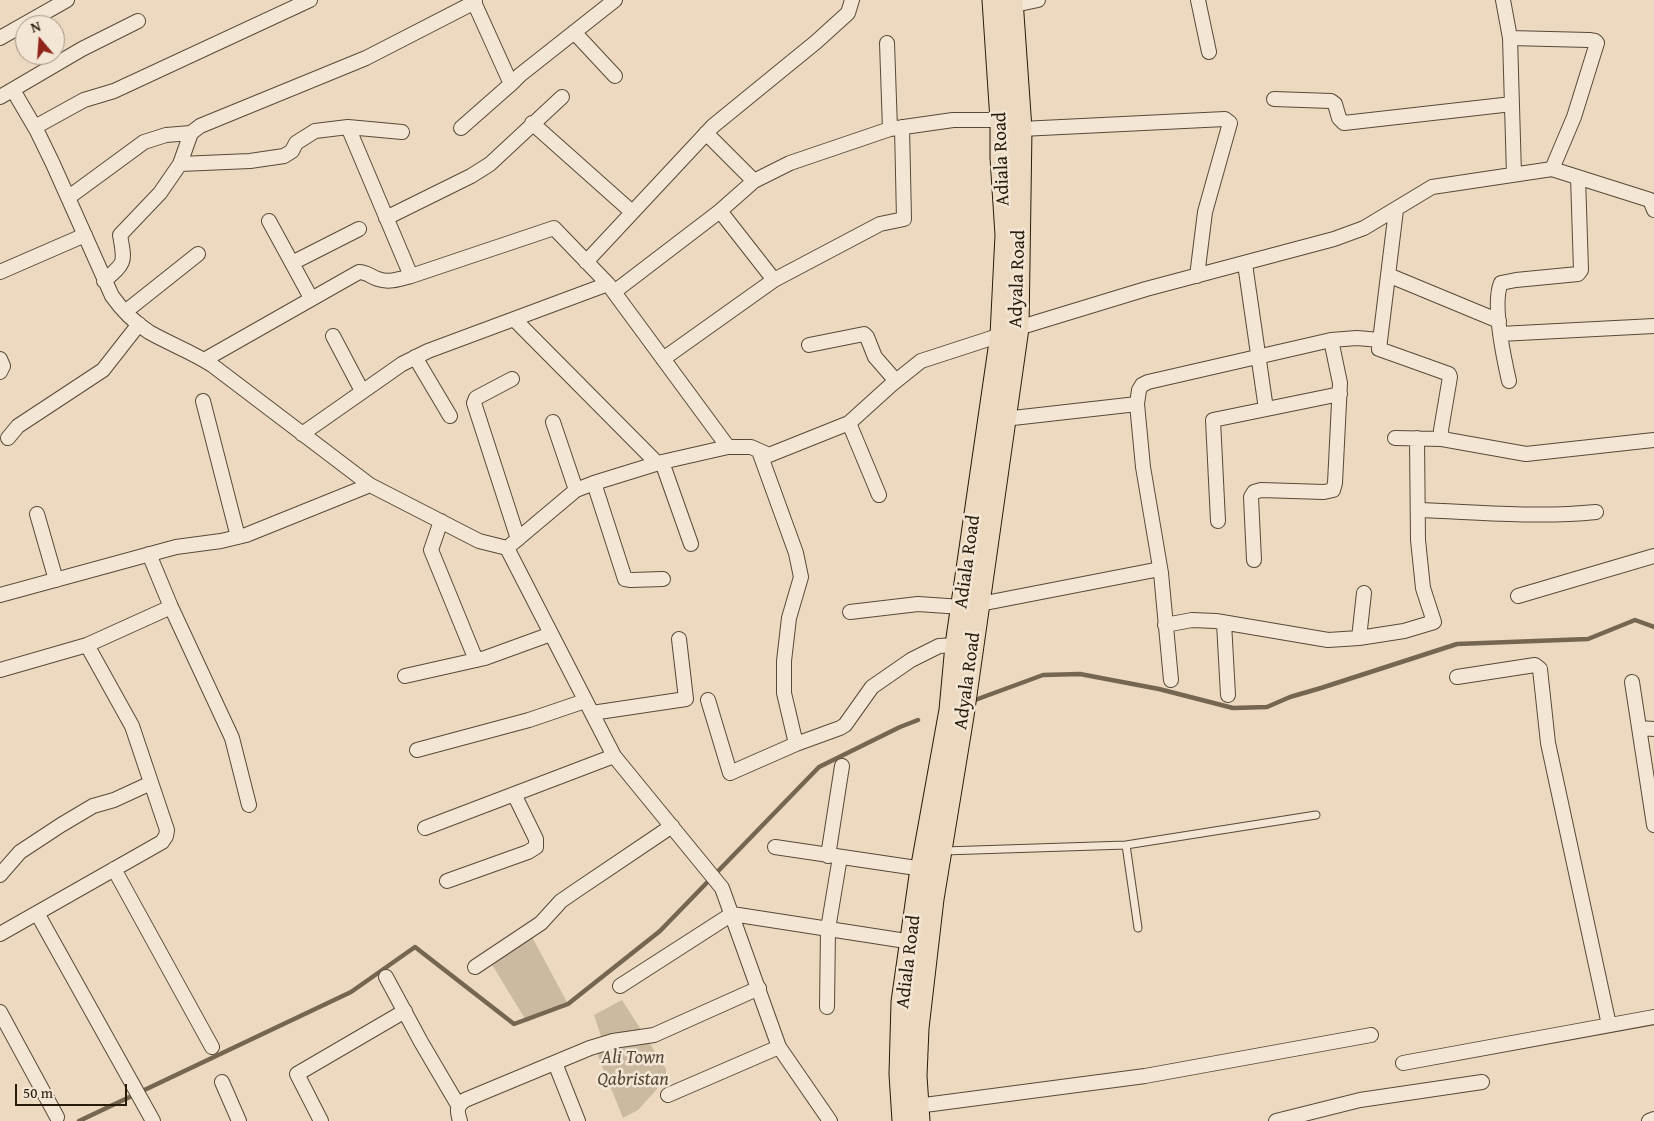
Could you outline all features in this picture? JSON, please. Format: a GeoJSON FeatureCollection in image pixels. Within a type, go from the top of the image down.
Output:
{"type":"FeatureCollection","features":[{"type":"Feature","properties":{"kind":"main road","name":"Adiala Road"},"geometry":{"type":"LineString","coordinates":[[913,1116],[900,1074],[902,1002],[919,943],[933,864],[956,645],[971,606],[1009,332],[1001,158],[1003,3]]}},
{"type":"Feature","properties":{"kind":"main road","name":"Adyala Road"},"geometry":{"type":"LineString","coordinates":[[933,864],[971,606],[1004,419],[1021,129],[1003,3]]}},
{"type":"Feature","properties":{"kind":"street"},"geometry":{"type":"LineString","coordinates":[[0,38],[67,0]]}},
{"type":"Feature","properties":{"kind":"street"},"geometry":{"type":"LineString","coordinates":[[35,127],[84,100],[114,91],[310,0]]}},
{"type":"Feature","properties":{"kind":"street"},"geometry":{"type":"LineString","coordinates":[[461,128],[520,75],[615,0]]}},
{"type":"Feature","properties":{"kind":"street"},"geometry":{"type":"LineString","coordinates":[[586,262],[713,126],[816,42],[848,13],[852,0]]}},
{"type":"Feature","properties":{"kind":"street"},"geometry":{"type":"LineString","coordinates":[[1003,3],[1038,0]]}},
{"type":"Feature","properties":{"kind":"street"},"geometry":{"type":"LineString","coordinates":[[1198,0],[1209,52]]}},
{"type":"Feature","properties":{"kind":"street"},"geometry":{"type":"LineString","coordinates":[[1503,0],[1510,38],[1514,174]]}},
{"type":"Feature","properties":{"kind":"street"},"geometry":{"type":"LineString","coordinates":[[104,281],[120,267],[124,259],[120,235],[160,192],[180,164],[191,134],[200,126],[366,58],[474,1],[511,84]]}},
{"type":"Feature","properties":{"kind":"street"},"geometry":{"type":"LineString","coordinates":[[0,97],[82,49],[138,21]]}},
{"type":"Feature","properties":{"kind":"street"},"geometry":{"type":"LineString","coordinates":[[574,32],[615,76]]}},
{"type":"Feature","properties":{"kind":"street"},"geometry":{"type":"LineString","coordinates":[[1510,38],[1589,40],[1597,43],[1574,117],[1552,169]]}},
{"type":"Feature","properties":{"kind":"street"},"geometry":{"type":"LineString","coordinates":[[663,359],[774,280],[880,224],[904,219],[887,43]]}},
{"type":"Feature","properties":{"kind":"street"},"geometry":{"type":"LineString","coordinates":[[12,90],[35,127],[69,197],[104,281],[112,296],[125,312],[149,332],[204,360],[370,485],[479,541],[512,543],[576,490],[660,463],[728,447],[751,447],[769,455],[849,423],[921,361],[1146,289],[1334,239],[1364,228],[1432,187],[1552,169],[1653,200]]}},
{"type":"Feature","properties":{"kind":"street"},"geometry":{"type":"LineString","coordinates":[[386,218],[490,164],[562,97]]}},
{"type":"Feature","properties":{"kind":"street"},"geometry":{"type":"LineString","coordinates":[[1274,99],[1331,101],[1335,104],[1339,118],[1344,123],[1512,104]]}},
{"type":"Feature","properties":{"kind":"street"},"geometry":{"type":"LineString","coordinates":[[1021,129],[1225,119],[1230,123],[1205,212],[1197,276]]}},
{"type":"Feature","properties":{"kind":"street"},"geometry":{"type":"LineString","coordinates":[[302,434],[402,364],[415,357],[514,319],[611,288],[720,211],[754,181],[790,162],[896,128],[953,120],[1001,120]]}},
{"type":"Feature","properties":{"kind":"street"},"geometry":{"type":"LineString","coordinates":[[532,123],[632,212]]}},
{"type":"Feature","properties":{"kind":"street"},"geometry":{"type":"LineString","coordinates":[[180,164],[250,161],[284,156],[292,151],[296,143],[315,132],[348,127],[402,132]]}},
{"type":"Feature","properties":{"kind":"street"},"geometry":{"type":"LineString","coordinates":[[348,127],[411,276]]}},
{"type":"Feature","properties":{"kind":"street"},"geometry":{"type":"LineString","coordinates":[[706,133],[754,181]]}},
{"type":"Feature","properties":{"kind":"street"},"geometry":{"type":"LineString","coordinates":[[69,197],[144,142],[166,135],[191,134]]}},
{"type":"Feature","properties":{"kind":"street"},"geometry":{"type":"LineString","coordinates":[[1509,381],[1500,327],[1498,291],[1501,284],[1516,280],[1578,274],[1581,270],[1578,177]]}},
{"type":"Feature","properties":{"kind":"street"},"geometry":{"type":"LineString","coordinates":[[1396,210],[1379,349],[1450,374],[1441,430],[1442,439]]}},
{"type":"Feature","properties":{"kind":"street"},"geometry":{"type":"LineString","coordinates":[[720,211],[774,280]]}},
{"type":"Feature","properties":{"kind":"street"},"geometry":{"type":"LineString","coordinates":[[269,221],[311,298]]}},
{"type":"Feature","properties":{"kind":"street"},"geometry":{"type":"LineString","coordinates":[[204,360],[359,272],[364,272],[376,279],[389,281],[411,276],[554,228],[611,288],[728,447]]}},
{"type":"Feature","properties":{"kind":"street"},"geometry":{"type":"LineString","coordinates":[[292,262],[359,229]]}},
{"type":"Feature","properties":{"kind":"street"},"geometry":{"type":"LineString","coordinates":[[0,272],[85,235]]}},
{"type":"Feature","properties":{"kind":"street"},"geometry":{"type":"LineString","coordinates":[[125,312],[198,254]]}},
{"type":"Feature","properties":{"kind":"street"},"geometry":{"type":"LineString","coordinates":[[1245,264],[1266,409]]}},
{"type":"Feature","properties":{"kind":"street"},"geometry":{"type":"LineString","coordinates":[[1388,275],[1500,327],[1654,326]]}},
{"type":"Feature","properties":{"kind":"street"},"geometry":{"type":"LineString","coordinates":[[514,319],[660,463],[690,544]]}},
{"type":"Feature","properties":{"kind":"street"},"geometry":{"type":"LineString","coordinates":[[8,438],[18,426],[103,370],[139,324]]}},
{"type":"Feature","properties":{"kind":"street"},"geometry":{"type":"LineString","coordinates":[[809,345],[864,334],[867,336],[875,357],[896,381]]}},
{"type":"Feature","properties":{"kind":"street"},"geometry":{"type":"LineString","coordinates":[[333,336],[362,392]]}},
{"type":"Feature","properties":{"kind":"street"},"geometry":{"type":"LineString","coordinates":[[1171,680],[1160,569],[1143,467],[1137,404],[1139,390],[1142,385],[1148,382],[1331,340],[1358,338],[1380,340]]}},
{"type":"Feature","properties":{"kind":"street"},"geometry":{"type":"LineString","coordinates":[[1254,560],[1251,497],[1254,492],[1261,490],[1324,492],[1333,490],[1340,378],[1331,340]]}},
{"type":"Feature","properties":{"kind":"street"},"geometry":{"type":"LineString","coordinates":[[415,357],[450,416]]}},
{"type":"Feature","properties":{"kind":"street"},"geometry":{"type":"LineString","coordinates":[[0,359],[3,366],[0,372]]}},
{"type":"Feature","properties":{"kind":"street"},"geometry":{"type":"LineString","coordinates":[[512,378],[476,398],[474,404],[512,543],[552,634],[614,756],[672,826],[684,844],[704,864],[722,888],[779,1047],[830,1121]]}},
{"type":"Feature","properties":{"kind":"street"},"geometry":{"type":"LineString","coordinates":[[1218,521],[1213,420],[1340,394]]}},
{"type":"Feature","properties":{"kind":"street"},"geometry":{"type":"LineString","coordinates":[[203,401],[238,537]]}},
{"type":"Feature","properties":{"kind":"street"},"geometry":{"type":"LineString","coordinates":[[1004,419],[1137,404]]}},
{"type":"Feature","properties":{"kind":"street"},"geometry":{"type":"LineString","coordinates":[[554,422],[576,490]]}},
{"type":"Feature","properties":{"kind":"street"},"geometry":{"type":"LineString","coordinates":[[849,423],[879,495]]}},
{"type":"Feature","properties":{"kind":"street"},"geometry":{"type":"LineString","coordinates":[[1395,438],[1442,439],[1526,454],[1654,440]]}},
{"type":"Feature","properties":{"kind":"street"},"geometry":{"type":"LineString","coordinates":[[1166,625],[1192,620],[1224,623],[1328,640],[1359,638],[1404,631],[1434,622],[1423,588],[1418,540],[1417,438]]}},
{"type":"Feature","properties":{"kind":"street"},"geometry":{"type":"LineString","coordinates":[[759,450],[796,553],[801,577],[789,618],[784,661],[784,692],[796,744]]}},
{"type":"Feature","properties":{"kind":"street"},"geometry":{"type":"LineString","coordinates":[[594,483],[625,579],[663,579]]}},
{"type":"Feature","properties":{"kind":"street"},"geometry":{"type":"LineString","coordinates":[[0,595],[149,554],[238,537],[370,485]]}},
{"type":"Feature","properties":{"kind":"street"},"geometry":{"type":"LineString","coordinates":[[1418,510],[1525,515],[1596,512]]}},
{"type":"Feature","properties":{"kind":"street"},"geometry":{"type":"LineString","coordinates":[[37,514],[56,580]]}},
{"type":"Feature","properties":{"kind":"street"},"geometry":{"type":"LineString","coordinates":[[441,521],[431,550],[476,660]]}},
{"type":"Feature","properties":{"kind":"street"},"geometry":{"type":"LineString","coordinates":[[149,554],[171,607],[232,738],[249,805]]}},
{"type":"Feature","properties":{"kind":"street"},"geometry":{"type":"LineString","coordinates":[[1518,596],[1654,556]]}},
{"type":"Feature","properties":{"kind":"street"},"geometry":{"type":"LineString","coordinates":[[850,612],[918,604],[971,606],[1160,569]]}},
{"type":"Feature","properties":{"kind":"street"},"geometry":{"type":"LineString","coordinates":[[1359,638],[1364,593]]}},
{"type":"Feature","properties":{"kind":"street"},"geometry":{"type":"LineString","coordinates":[[0,670],[88,645],[171,607]]}},
{"type":"Feature","properties":{"kind":"street"},"geometry":{"type":"LineString","coordinates":[[1224,623],[1228,695]]}},
{"type":"Feature","properties":{"kind":"street"},"geometry":{"type":"LineString","coordinates":[[405,676],[476,660],[552,634]]}},
{"type":"Feature","properties":{"kind":"street"},"geometry":{"type":"LineString","coordinates":[[592,713],[686,699],[679,639]]}},
{"type":"Feature","properties":{"kind":"street"},"geometry":{"type":"LineString","coordinates":[[0,934],[162,842],[166,836],[167,830],[132,726],[88,645]]}},
{"type":"Feature","properties":{"kind":"street"},"geometry":{"type":"LineString","coordinates":[[708,700],[730,773],[796,744],[840,728],[872,688],[911,660],[939,646],[956,645]]}},
{"type":"Feature","properties":{"kind":"street"},"geometry":{"type":"LineString","coordinates":[[1457,677],[1535,665],[1540,669],[1548,743],[1609,1025]]}},
{"type":"Feature","properties":{"kind":"street"},"geometry":{"type":"LineString","coordinates":[[1632,682],[1654,825]]}},
{"type":"Feature","properties":{"kind":"street"},"geometry":{"type":"LineString","coordinates":[[417,750],[529,720],[585,701]]}},
{"type":"Feature","properties":{"kind":"street"},"geometry":{"type":"LineString","coordinates":[[1639,728],[1654,730]]}},
{"type":"Feature","properties":{"kind":"street"},"geometry":{"type":"LineString","coordinates":[[425,828],[614,756]]}},
{"type":"Feature","properties":{"kind":"street"},"geometry":{"type":"LineString","coordinates":[[827,1007],[828,929],[842,766]]}},
{"type":"Feature","properties":{"kind":"street"},"geometry":{"type":"LineString","coordinates":[[0,875],[20,852],[61,825],[93,806],[114,800],[151,783]]}},
{"type":"Feature","properties":{"kind":"street"},"geometry":{"type":"LineString","coordinates":[[447,882],[528,852],[536,847],[536,839],[514,794]]}},
{"type":"Feature","properties":{"kind":"street"},"geometry":{"type":"LineString","coordinates":[[475,967],[541,923],[561,901],[672,826]]}},
{"type":"Feature","properties":{"kind":"street"},"geometry":{"type":"LineString","coordinates":[[775,847],[834,857],[933,864]]}},
{"type":"Feature","properties":{"kind":"street"},"geometry":{"type":"LineString","coordinates":[[114,869],[212,1047]]}},
{"type":"Feature","properties":{"kind":"street"},"geometry":{"type":"LineString","coordinates":[[37,913],[152,1121]]}},
{"type":"Feature","properties":{"kind":"street"},"geometry":{"type":"LineString","coordinates":[[620,986],[732,914],[919,943]]}},
{"type":"Feature","properties":{"kind":"street"},"geometry":{"type":"LineString","coordinates":[[386,977],[458,1105],[457,1112],[460,1121]]}},
{"type":"Feature","properties":{"kind":"street"},"geometry":{"type":"LineString","coordinates":[[458,1105],[464,1100],[590,1048],[613,1041],[654,1035],[758,988]]}},
{"type":"Feature","properties":{"kind":"street"},"geometry":{"type":"LineString","coordinates":[[321,1121],[297,1074],[405,1011]]}},
{"type":"Feature","properties":{"kind":"street"},"geometry":{"type":"LineString","coordinates":[[0,1012],[56,1117]]}},
{"type":"Feature","properties":{"kind":"street"},"geometry":{"type":"LineString","coordinates":[[1403,1063],[1654,1017]]}},
{"type":"Feature","properties":{"kind":"street"},"geometry":{"type":"LineString","coordinates":[[913,1116],[1372,1035]]}},
{"type":"Feature","properties":{"kind":"street"},"geometry":{"type":"LineString","coordinates":[[668,1095],[779,1047]]}},
{"type":"Feature","properties":{"kind":"street"},"geometry":{"type":"LineString","coordinates":[[555,1063],[578,1121]]}},
{"type":"Feature","properties":{"kind":"street"},"geometry":{"type":"LineString","coordinates":[[222,1082],[240,1121]]}},
{"type":"Feature","properties":{"kind":"street"},"geometry":{"type":"LineString","coordinates":[[1276,1121],[1360,1100],[1482,1082]]}},
{"type":"Feature","properties":{"kind":"street"},"geometry":{"type":"LineString","coordinates":[[1649,1121],[1654,1119]]}},
{"type":"Feature","properties":{"kind":"lane"},"geometry":{"type":"LineString","coordinates":[[933,864],[1126,845],[1316,815]]}},
{"type":"Feature","properties":{"kind":"lane"},"geometry":{"type":"LineString","coordinates":[[1126,845],[1138,928]]}},
{"type":"Feature","properties":{"kind":"green space","name":"Ali Town Qabristan"},"geometry":{"type":"Polygon","coordinates":[[[532,937],[568,1004],[527,1022],[491,963],[532,937]]]}},
{"type":"Feature","properties":{"kind":"green space","name":"Ali Town Qabristan"},"geometry":{"type":"Polygon","coordinates":[[[622,1000],[666,1069],[666,1079],[638,1110],[623,1118],[598,1056],[602,1039],[594,1015],[622,1000]]]}},
{"type":"Feature","properties":{"kind":"waterway"},"geometry":{"type":"LineString","coordinates":[[975,700],[1043,675],[1080,674],[1159,689],[1233,708],[1267,707],[1290,697],[1457,644],[1588,639],[1635,620],[1654,627]]}},
{"type":"Feature","properties":{"kind":"waterway"},"geometry":{"type":"LineString","coordinates":[[79,1121],[351,992],[415,947],[514,1024],[568,1004],[660,931],[819,767],[918,720]]}}]}
